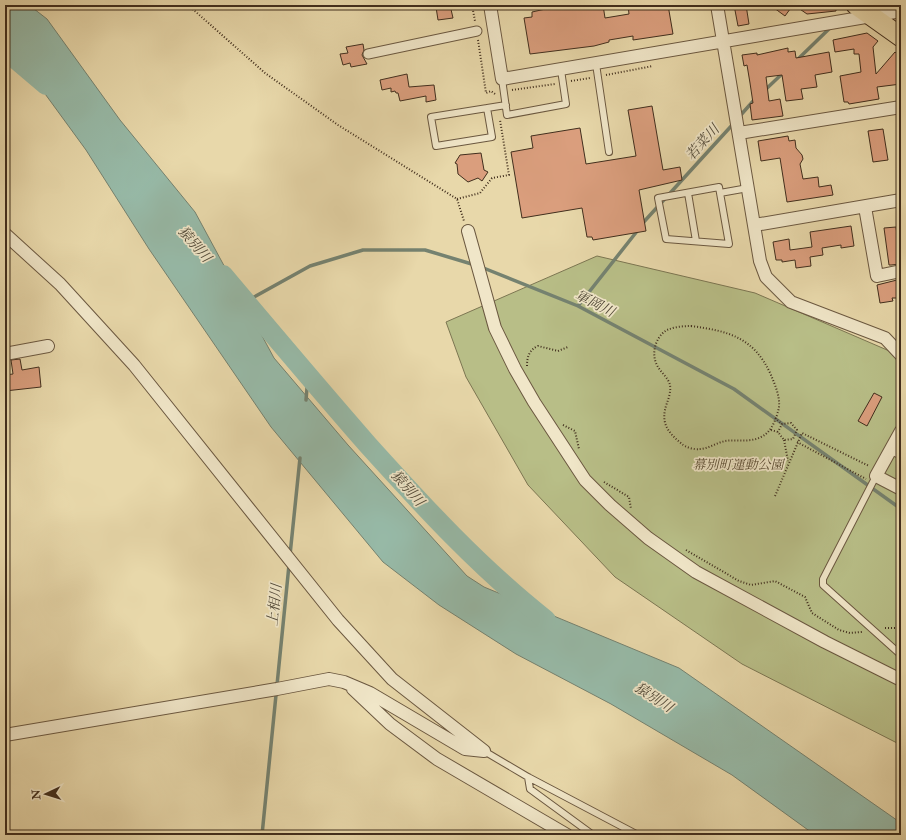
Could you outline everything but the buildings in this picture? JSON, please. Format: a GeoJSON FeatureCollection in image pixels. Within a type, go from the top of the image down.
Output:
{"type":"FeatureCollection","features":[{"type":"Feature","properties":{"kind":"main road"},"geometry":{"type":"LineString","coordinates":[[864,10],[901,37]]}},
{"type":"Feature","properties":{"kind":"street"},"geometry":{"type":"LineString","coordinates":[[490,5],[502,79],[724,42],[864,10],[901,11]]}},
{"type":"Feature","properties":{"kind":"street"},"geometry":{"type":"LineString","coordinates":[[717,5],[760,261],[766,277],[779,292],[791,302],[885,338],[901,355]]}},
{"type":"Feature","properties":{"kind":"street"},"geometry":{"type":"LineString","coordinates":[[368,54],[477,31]]}},
{"type":"Feature","properties":{"kind":"street"},"geometry":{"type":"LineString","coordinates":[[739,133],[901,107]]}},
{"type":"Feature","properties":{"kind":"street"},"geometry":{"type":"LineString","coordinates":[[755,225],[901,200]]}},
{"type":"Feature","properties":{"kind":"street"},"geometry":{"type":"LineString","coordinates":[[865,207],[877,276],[901,271]]}},
{"type":"Feature","properties":{"kind":"street"},"geometry":{"type":"LineString","coordinates":[[468,232],[495,328],[515,369],[534,402],[590,485],[610,505],[648,538],[696,572],[825,642],[901,680]]}},
{"type":"Feature","properties":{"kind":"street"},"geometry":{"type":"LineString","coordinates":[[5,234],[60,284],[134,365],[338,620],[392,679],[484,751]]}},
{"type":"Feature","properties":{"kind":"street"},"geometry":{"type":"LineString","coordinates":[[5,354],[48,346]]}},
{"type":"Feature","properties":{"kind":"street"},"geometry":{"type":"LineString","coordinates":[[901,430],[896,453],[875,476],[901,490]]}},
{"type":"Feature","properties":{"kind":"street"},"geometry":{"type":"LineString","coordinates":[[5,734],[329,679],[344,682],[370,693],[465,749],[484,751]]}},
{"type":"Feature","properties":{"kind":"street"},"geometry":{"type":"LineString","coordinates":[[344,682],[390,724],[438,759],[567,835]]}},
{"type":"Feature","properties":{"kind":"lane"},"geometry":{"type":"LineString","coordinates":[[596,64],[610,152]]}},
{"type":"Feature","properties":{"kind":"lane"},"geometry":{"type":"LineString","coordinates":[[502,79],[507,115],[566,104],[561,70]]}},
{"type":"Feature","properties":{"kind":"lane"},"geometry":{"type":"LineString","coordinates":[[487,108],[492,137],[436,146],[431,117],[487,108],[506,105]]}},
{"type":"Feature","properties":{"kind":"lane"},"geometry":{"type":"LineString","coordinates":[[719,187],[728,244],[666,239],[658,198],[688,193],[719,187]]}},
{"type":"Feature","properties":{"kind":"lane"},"geometry":{"type":"LineString","coordinates":[[720,193],[748,188]]}},
{"type":"Feature","properties":{"kind":"lane"},"geometry":{"type":"LineString","coordinates":[[688,193],[696,241]]}},
{"type":"Feature","properties":{"kind":"lane"},"geometry":{"type":"LineString","coordinates":[[875,476],[823,579],[823,586],[901,655]]}},
{"type":"Feature","properties":{"kind":"lane"},"geometry":{"type":"LineString","coordinates":[[484,751],[528,777],[638,835]]}},
{"type":"Feature","properties":{"kind":"lane"},"geometry":{"type":"LineString","coordinates":[[528,777],[530,789],[593,835]]}},
{"type":"Feature","properties":{"kind":"path"},"geometry":{"type":"LineString","coordinates":[[188,5],[266,73],[338,125],[457,199],[468,232]]}},
{"type":"Feature","properties":{"kind":"path"},"geometry":{"type":"LineString","coordinates":[[495,93],[658,65]]}},
{"type":"Feature","properties":{"kind":"path"},"geometry":{"type":"LineString","coordinates":[[691,326],[719,330],[737,336],[754,349],[769,371],[777,388],[779,407],[771,430],[762,437],[750,441],[724,441],[699,450],[683,446],[665,426],[664,411],[669,398],[671,386],[666,375],[657,366],[654,356],[659,337],[666,331],[691,326]]}},
{"type":"Feature","properties":{"kind":"path"},"geometry":{"type":"LineString","coordinates":[[526,368],[527,358],[532,349],[538,346],[558,351],[568,347]]}},
{"type":"Feature","properties":{"kind":"path"},"geometry":{"type":"LineString","coordinates":[[775,418],[782,424],[791,423],[797,430],[793,439],[784,440]]}},
{"type":"Feature","properties":{"kind":"path"},"geometry":{"type":"LineString","coordinates":[[559,423],[575,431],[580,453]]}},
{"type":"Feature","properties":{"kind":"path"},"geometry":{"type":"LineString","coordinates":[[778,432],[782,424]]}},
{"type":"Feature","properties":{"kind":"path"},"geometry":{"type":"LineString","coordinates":[[771,430],[778,432],[784,440],[789,462]]}},
{"type":"Feature","properties":{"kind":"path"},"geometry":{"type":"LineString","coordinates":[[775,496],[802,433],[875,476]]}},
{"type":"Feature","properties":{"kind":"path"},"geometry":{"type":"LineString","coordinates":[[796,435],[800,437]]}},
{"type":"Feature","properties":{"kind":"path"},"geometry":{"type":"LineString","coordinates":[[797,442],[875,476]]}},
{"type":"Feature","properties":{"kind":"path"},"geometry":{"type":"LineString","coordinates":[[599,479],[629,497],[632,510]]}},
{"type":"Feature","properties":{"kind":"path"},"geometry":{"type":"LineString","coordinates":[[682,549],[688,550],[739,581],[751,585],[775,581],[796,591],[805,597],[812,613],[839,630],[850,634],[886,628],[901,630]]}},
{"type":"Feature","properties":{"kind":"green space","name":"幕別町運動公園"},"geometry":{"type":"Polygon","coordinates":[[[597,256],[755,293],[901,356],[901,745],[742,664],[615,577],[528,485],[466,377],[446,322],[597,256]]]}},
{"type":"Feature","properties":{"kind":"water"},"geometry":{"type":"Polygon","coordinates":[[[5,5],[29,5],[47,19],[120,120],[195,212],[274,358],[348,445],[467,576],[484,587],[679,668],[901,823],[901,835],[815,835],[732,775],[611,704],[516,654],[439,605],[383,562],[271,427],[149,249],[86,150],[5,39],[5,5]]]}},
{"type":"Feature","properties":{"kind":"waterway","name":"若菜川"},"geometry":{"type":"LineString","coordinates":[[796,61],[832,26]]}},
{"type":"Feature","properties":{"kind":"waterway","name":"猿別川"},"geometry":{"type":"LineString","coordinates":[[5,50],[46,85]]}},
{"type":"Feature","properties":{"kind":"waterway","name":"若菜川"},"geometry":{"type":"LineString","coordinates":[[764,91],[784,72]]}},
{"type":"Feature","properties":{"kind":"waterway","name":"若菜川"},"geometry":{"type":"LineString","coordinates":[[739,117],[755,99]]}},
{"type":"Feature","properties":{"kind":"waterway","name":"若菜川"},"geometry":{"type":"LineString","coordinates":[[641,225],[734,123]]}},
{"type":"Feature","properties":{"kind":"waterway","name":"若菜川"},"geometry":{"type":"LineString","coordinates":[[578,306],[638,230]]}},
{"type":"Feature","properties":{"kind":"waterway","name":"軍岡川"},"geometry":{"type":"LineString","coordinates":[[245,302],[310,266],[363,250],[425,250],[475,265]]}},
{"type":"Feature","properties":{"kind":"waterway","name":"軍岡川"},"geometry":{"type":"LineString","coordinates":[[481,267],[578,306],[734,389],[901,509]]}},
{"type":"Feature","properties":{"kind":"waterway","name":"猿別川"},"geometry":{"type":"LineString","coordinates":[[223,275],[368,445],[410,491],[475,558],[546,620]]}},
{"type":"Feature","properties":{"kind":"waterway","name":"上相川"},"geometry":{"type":"LineString","coordinates":[[306,400],[308,376]]}},
{"type":"Feature","properties":{"kind":"waterway","name":"上相川"},"geometry":{"type":"LineString","coordinates":[[290,555],[300,458]]}},
{"type":"Feature","properties":{"kind":"waterway","name":"上相川"},"geometry":{"type":"LineString","coordinates":[[262,835],[289,565]]}}]}
